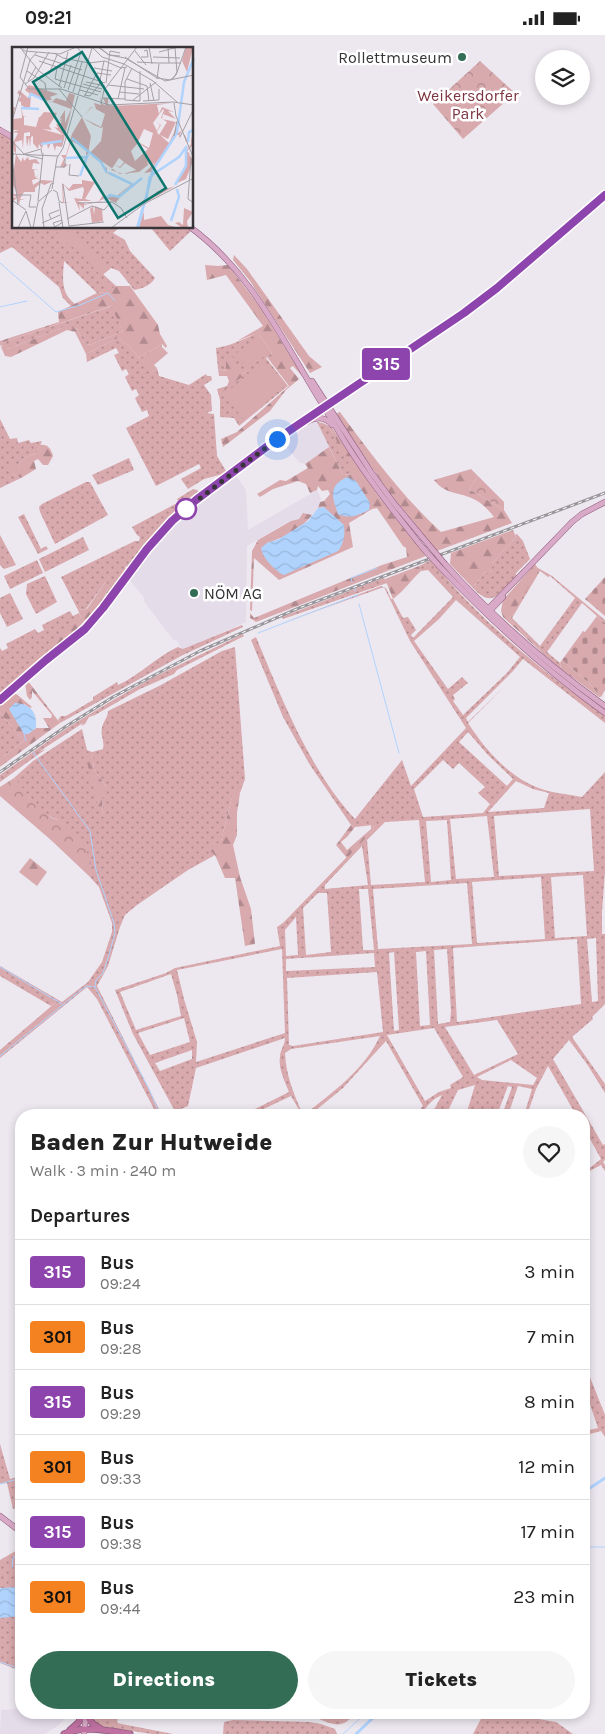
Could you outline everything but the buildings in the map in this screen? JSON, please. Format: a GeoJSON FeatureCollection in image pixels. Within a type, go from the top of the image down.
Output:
{"type":"FeatureCollection","features":[{"type":"Feature","properties":{"kind":"highway"},"geometry":{"type":"LineString","coordinates":[[66,1733],[81,1719]]}},
{"type":"Feature","properties":{"kind":"highway"},"geometry":{"type":"LineString","coordinates":[[90,1719],[93,1724],[106,1731]]}},
{"type":"Feature","properties":{"kind":"highway"},"geometry":{"type":"LineString","coordinates":[[66,1733],[106,1731],[130,1734]]}},
{"type":"Feature","properties":{"kind":"main road"},"geometry":{"type":"LineString","coordinates":[[0,130],[12,137]]}},
{"type":"Feature","properties":{"kind":"main road"},"geometry":{"type":"LineString","coordinates":[[192,229],[216,248],[244,280],[326,406],[439,566],[546,669],[605,713]]}},
{"type":"Feature","properties":{"kind":"main road"},"geometry":{"type":"LineString","coordinates":[[0,700],[85,629],[147,549],[172,521],[262,449],[326,406]]}},
{"type":"Feature","properties":{"kind":"main road"},"geometry":{"type":"LineString","coordinates":[[326,406],[346,443]]}},
{"type":"Feature","properties":{"kind":"main road"},"geometry":{"type":"LineString","coordinates":[[297,426],[315,419],[324,419],[332,423],[381,495],[488,612],[547,662],[605,706]]}},
{"type":"Feature","properties":{"kind":"main road"},"geometry":{"type":"LineString","coordinates":[[488,612],[572,522],[582,514],[605,502]]}},
{"type":"Feature","properties":{"kind":"main road"},"geometry":{"type":"LineString","coordinates":[[479,600],[496,603]]}},
{"type":"Feature","properties":{"kind":"main road"},"geometry":{"type":"LineString","coordinates":[[496,603],[503,623]]}},
{"type":"Feature","properties":{"kind":"main road"},"geometry":{"type":"LineString","coordinates":[[0,1517],[15,1528]]}},
{"type":"Feature","properties":{"kind":"main road"},"geometry":{"type":"LineString","coordinates":[[84,1732],[85,1719]]}},
{"type":"Feature","properties":{"kind":"street"},"geometry":{"type":"LineString","coordinates":[[326,406],[436,332],[497,288],[605,195]]}},
{"type":"Feature","properties":{"kind":"shaded area"},"geometry":{"type":"Polygon","coordinates":[[[317,422],[329,447],[305,464],[300,463],[282,442],[312,423],[317,422]]]}},
{"type":"Feature","properties":{"kind":"shaded area"},"geometry":{"type":"Polygon","coordinates":[[[233,476],[237,477],[246,490],[248,530],[317,490],[321,499],[318,508],[312,515],[303,513],[299,519],[290,521],[247,546],[246,622],[183,650],[176,640],[174,641],[128,578],[175,523],[188,516],[196,505],[233,476]]]}},
{"type":"Feature","properties":{"kind":"shaded area"},"geometry":{"type":"Polygon","coordinates":[[[15,1709],[15,1719],[64,1719],[59,1725],[45,1734],[0,1734],[1,1710],[15,1709]]]}},
{"type":"Feature","properties":{"kind":"green space","name":"Weikersdorfer Park"},"geometry":{"type":"Polygon","coordinates":[[[480,61],[515,93],[463,139],[433,104],[480,61]]]}},
{"type":"Feature","properties":{"kind":"green space"},"geometry":{"type":"Polygon","coordinates":[[[0,132],[12,139],[12,229],[118,229],[113,233],[125,240],[130,251],[155,278],[149,285],[134,290],[119,271],[111,268],[103,274],[116,286],[113,289],[107,282],[106,292],[97,293],[64,261],[63,279],[65,290],[70,300],[75,304],[71,306],[63,298],[59,287],[12,247],[0,253],[0,132]]]}},
{"type":"Feature","properties":{"kind":"green space"},"geometry":{"type":"Polygon","coordinates":[[[56,229],[65,229],[110,269],[101,276],[77,250],[59,238],[56,229]]]}},
{"type":"Feature","properties":{"kind":"green space"},"geometry":{"type":"Polygon","coordinates":[[[152,229],[188,229],[191,231],[170,251],[152,229]]]}},
{"type":"Feature","properties":{"kind":"green space"},"geometry":{"type":"Polygon","coordinates":[[[234,255],[247,269],[309,356],[322,367],[310,373],[250,281],[233,260],[234,255]]]}},
{"type":"Feature","properties":{"kind":"green space"},"geometry":{"type":"Polygon","coordinates":[[[205,265],[228,265],[260,307],[304,378],[293,366],[290,368],[299,379],[286,390],[270,411],[223,447],[221,439],[237,432],[289,386],[267,357],[272,353],[258,333],[237,341],[263,326],[226,275],[207,280],[205,265]]]}},
{"type":"Feature","properties":{"kind":"green space"},"geometry":{"type":"Polygon","coordinates":[[[106,281],[113,288],[116,286],[130,286],[158,325],[160,334],[167,346],[166,348],[162,344],[139,358],[128,345],[118,338],[86,354],[75,332],[67,330],[11,357],[5,356],[1,347],[5,344],[8,349],[64,327],[75,328],[84,343],[90,345],[123,331],[111,306],[1,343],[0,346],[0,341],[59,322],[58,312],[97,293],[106,292],[106,281]]]}},
{"type":"Feature","properties":{"kind":"green space"},"geometry":{"type":"Polygon","coordinates":[[[112,306],[123,331],[90,345],[84,343],[77,329],[64,327],[8,349],[5,345],[0,346],[1,343],[112,306]]]}},
{"type":"Feature","properties":{"kind":"green space"},"geometry":{"type":"Polygon","coordinates":[[[258,333],[272,353],[266,358],[288,386],[239,426],[234,418],[220,417],[220,393],[249,370],[242,374],[218,369],[216,348],[232,344],[258,333]]]}},
{"type":"Feature","properties":{"kind":"green space"},"geometry":{"type":"Polygon","coordinates":[[[118,338],[128,345],[139,358],[162,344],[162,347],[149,358],[151,373],[157,368],[159,376],[189,385],[206,374],[211,376],[212,380],[204,385],[211,395],[212,411],[206,413],[214,414],[217,456],[226,471],[223,474],[204,479],[188,489],[181,479],[201,468],[199,464],[156,486],[126,428],[149,416],[147,410],[142,412],[135,398],[139,395],[136,389],[132,391],[125,377],[129,374],[126,369],[122,371],[114,355],[119,353],[116,348],[87,362],[86,354],[118,338]]]}},
{"type":"Feature","properties":{"kind":"green space"},"geometry":{"type":"Polygon","coordinates":[[[258,338],[269,353],[246,370],[235,354],[258,338]]]}},
{"type":"Feature","properties":{"kind":"green space"},"geometry":{"type":"Polygon","coordinates":[[[162,347],[168,353],[154,365],[157,368],[151,373],[140,360],[146,355],[149,357],[162,347]]]}},
{"type":"Feature","properties":{"kind":"green space"},"geometry":{"type":"Polygon","coordinates":[[[232,356],[242,374],[253,368],[221,393],[220,400],[217,389],[227,386],[229,381],[227,376],[219,376],[218,369],[226,371],[226,360],[232,356]]]}},
{"type":"Feature","properties":{"kind":"green space"},"geometry":{"type":"Polygon","coordinates":[[[265,362],[284,387],[243,419],[224,394],[265,362]]]}},
{"type":"Feature","properties":{"kind":"green space"},"geometry":{"type":"Polygon","coordinates":[[[340,412],[400,489],[441,532],[494,517],[477,501],[446,490],[434,480],[471,469],[478,476],[469,489],[504,510],[512,523],[437,551],[387,490],[342,423],[337,413],[340,412]]]}},
{"type":"Feature","properties":{"kind":"green space"},"geometry":{"type":"Polygon","coordinates":[[[0,419],[10,439],[17,438],[18,443],[29,440],[31,443],[42,441],[37,453],[24,458],[12,474],[21,478],[0,488],[0,419]]]}},
{"type":"Feature","properties":{"kind":"green space"},"geometry":{"type":"Polygon","coordinates":[[[317,422],[329,426],[355,474],[343,475],[317,422]]]}},
{"type":"Feature","properties":{"kind":"green space"},"geometry":{"type":"Polygon","coordinates":[[[329,426],[331,426],[378,496],[426,556],[256,622],[250,618],[250,613],[254,618],[382,565],[407,557],[406,548],[377,508],[372,509],[349,523],[353,547],[279,580],[254,558],[252,611],[250,610],[252,551],[258,540],[291,521],[299,519],[303,513],[312,515],[297,529],[267,543],[280,573],[324,507],[318,508],[320,502],[324,501],[330,494],[328,490],[322,491],[318,486],[317,490],[310,493],[306,484],[298,481],[273,489],[260,497],[257,494],[280,480],[286,481],[308,468],[305,464],[329,447],[343,475],[354,474],[329,426]]]}},
{"type":"Feature","properties":{"kind":"green space"},"geometry":{"type":"Polygon","coordinates":[[[40,445],[47,446],[52,453],[53,456],[48,465],[43,465],[38,459],[34,461],[36,469],[21,478],[12,474],[10,465],[18,466],[24,458],[37,453],[40,445]]]}},
{"type":"Feature","properties":{"kind":"green space"},"geometry":{"type":"Polygon","coordinates":[[[129,458],[134,470],[98,485],[92,475],[129,458]]]}},
{"type":"Feature","properties":{"kind":"green space"},"geometry":{"type":"Polygon","coordinates":[[[478,476],[504,502],[504,510],[469,489],[478,476]]]}},
{"type":"Feature","properties":{"kind":"green space"},"geometry":{"type":"Polygon","coordinates":[[[86,482],[90,482],[108,515],[55,544],[39,507],[86,482]]]}},
{"type":"Feature","properties":{"kind":"green space"},"geometry":{"type":"Polygon","coordinates":[[[193,489],[199,492],[198,495],[187,503],[184,502],[127,568],[125,566],[126,571],[101,604],[108,589],[95,605],[109,577],[86,609],[78,610],[61,577],[135,541],[139,541],[140,537],[132,527],[179,502],[177,499],[193,489]]]}},
{"type":"Feature","properties":{"kind":"green space"},"geometry":{"type":"Polygon","coordinates":[[[24,514],[41,549],[46,546],[48,549],[38,554],[18,517],[24,514]]]}},
{"type":"Feature","properties":{"kind":"green space"},"geometry":{"type":"Polygon","coordinates":[[[513,530],[516,537],[492,563],[490,572],[484,573],[473,588],[450,564],[451,553],[513,530]]]}},
{"type":"Feature","properties":{"kind":"green space"},"geometry":{"type":"Polygon","coordinates":[[[517,534],[523,541],[530,559],[516,573],[516,576],[501,593],[491,598],[486,598],[473,588],[484,573],[490,572],[492,563],[517,534]]]}},
{"type":"Feature","properties":{"kind":"green space"},"geometry":{"type":"Polygon","coordinates":[[[0,535],[16,565],[4,569],[0,565],[0,535]]]}},
{"type":"Feature","properties":{"kind":"green space"},"geometry":{"type":"Polygon","coordinates":[[[83,537],[89,550],[45,572],[39,559],[83,537]]]}},
{"type":"Feature","properties":{"kind":"green space"},"geometry":{"type":"Polygon","coordinates":[[[37,560],[43,573],[10,589],[4,576],[37,560]]]}},
{"type":"Feature","properties":{"kind":"green space"},"geometry":{"type":"Polygon","coordinates":[[[431,560],[470,604],[513,644],[605,716],[605,723],[523,659],[466,718],[468,722],[505,686],[468,723],[489,752],[506,768],[525,782],[541,789],[582,797],[605,772],[605,872],[602,934],[605,934],[605,1004],[592,1017],[593,1019],[572,1037],[605,1084],[605,1093],[569,1040],[553,1059],[582,1109],[573,1109],[548,1066],[536,1089],[529,1109],[526,1109],[532,1089],[518,1086],[510,1109],[504,1109],[512,1087],[508,1086],[499,1109],[468,1109],[475,1085],[458,1090],[449,1109],[434,1109],[442,1095],[430,1103],[426,1109],[420,1109],[423,1106],[386,1041],[343,1088],[317,1109],[311,1109],[357,1070],[374,1048],[380,1036],[291,1049],[285,1053],[286,1061],[289,1077],[301,1109],[299,1109],[291,1096],[264,1109],[255,1109],[289,1092],[280,1066],[280,1054],[285,1038],[196,1068],[188,1106],[174,1109],[133,1034],[115,990],[166,973],[175,968],[280,946],[277,927],[374,829],[373,825],[355,827],[351,825],[310,765],[283,717],[251,640],[256,637],[286,708],[310,756],[339,800],[355,819],[402,760],[411,786],[466,728],[410,641],[384,587],[403,618],[408,617],[416,630],[411,635],[413,638],[453,597],[428,570],[421,571],[419,566],[431,560]],[[456,600],[439,619],[414,641],[448,689],[462,677],[468,683],[453,695],[455,699],[453,701],[463,715],[507,673],[520,657],[456,600]],[[468,732],[459,742],[507,786],[513,779],[468,732]],[[443,760],[414,789],[423,817],[483,813],[490,804],[478,793],[485,787],[459,763],[453,769],[443,760]],[[516,781],[488,812],[544,808],[549,793],[533,789],[516,781]],[[590,809],[494,816],[499,876],[594,871],[590,809]],[[487,816],[450,819],[456,879],[494,877],[487,816]],[[419,820],[385,822],[367,840],[371,885],[425,882],[419,820]],[[447,820],[426,821],[431,882],[451,880],[447,820]],[[362,846],[325,885],[325,889],[368,885],[362,846]],[[583,875],[551,877],[555,938],[587,936],[583,875]],[[541,877],[472,882],[477,943],[545,939],[541,877]],[[467,883],[373,889],[378,949],[472,944],[467,883]],[[359,889],[363,950],[374,950],[368,889],[359,889]],[[318,893],[303,908],[306,955],[331,952],[327,893],[318,893]],[[296,917],[285,930],[286,956],[298,955],[296,917]],[[596,938],[587,939],[592,1002],[598,1001],[596,938]],[[577,939],[453,948],[457,1022],[581,1004],[577,939]],[[282,949],[177,970],[197,1042],[196,1062],[285,1033],[282,949]],[[447,949],[434,950],[438,1024],[450,1022],[447,949]],[[426,951],[416,952],[420,1026],[430,1025],[426,951]],[[394,952],[389,953],[394,1031],[399,1030],[394,952]],[[374,953],[286,959],[286,971],[375,967],[374,953]],[[377,972],[287,978],[289,1045],[293,1046],[383,1032],[377,972]],[[171,974],[120,992],[136,1030],[181,1016],[171,974]],[[184,1018],[138,1033],[150,1055],[190,1042],[184,1018]],[[497,1020],[445,1027],[474,1075],[518,1054],[497,1020]],[[434,1028],[387,1035],[425,1101],[439,1092],[451,1088],[450,1085],[463,1077],[434,1028]],[[192,1050],[155,1063],[160,1071],[192,1059],[192,1050]],[[511,1060],[477,1077],[482,1080],[533,1085],[537,1078],[511,1060]]]}},
{"type":"Feature","properties":{"kind":"green space"},"geometry":{"type":"Polygon","coordinates":[[[535,564],[539,570],[509,619],[552,662],[503,617],[501,610],[503,600],[535,564]]]}},
{"type":"Feature","properties":{"kind":"green space"},"geometry":{"type":"Polygon","coordinates":[[[419,566],[421,571],[393,599],[385,579],[419,566]]]}},
{"type":"Feature","properties":{"kind":"green space"},"geometry":{"type":"Polygon","coordinates":[[[115,568],[97,601],[109,586],[101,604],[69,637],[0,696],[0,693],[53,648],[43,653],[41,651],[81,617],[78,610],[87,609],[115,568]]]}},
{"type":"Feature","properties":{"kind":"green space"},"geometry":{"type":"Polygon","coordinates":[[[538,568],[552,576],[605,620],[605,623],[582,603],[547,652],[560,663],[561,669],[509,619],[538,568]],[[540,571],[512,618],[540,646],[575,598],[550,576],[548,577],[540,571]]]}},
{"type":"Feature","properties":{"kind":"green space"},"geometry":{"type":"Polygon","coordinates":[[[45,576],[57,602],[36,614],[26,594],[27,584],[45,576]]]}},
{"type":"Feature","properties":{"kind":"green space"},"geometry":{"type":"Polygon","coordinates":[[[605,577],[605,616],[585,599],[605,577]]]}},
{"type":"Feature","properties":{"kind":"green space"},"geometry":{"type":"Polygon","coordinates":[[[383,578],[387,583],[283,619],[282,617],[383,578]]]}},
{"type":"Feature","properties":{"kind":"green space"},"geometry":{"type":"Polygon","coordinates":[[[381,586],[384,587],[282,623],[381,586]]]}},
{"type":"Feature","properties":{"kind":"green space"},"geometry":{"type":"Polygon","coordinates":[[[10,593],[23,619],[7,627],[0,613],[0,598],[10,593]]]}},
{"type":"Feature","properties":{"kind":"green space"},"geometry":{"type":"Polygon","coordinates":[[[70,611],[73,616],[79,613],[81,617],[53,648],[0,693],[0,648],[2,651],[8,648],[6,644],[35,629],[38,633],[44,630],[42,625],[70,611]]]}},
{"type":"Feature","properties":{"kind":"green space"},"geometry":{"type":"Polygon","coordinates":[[[597,616],[605,623],[605,690],[601,697],[589,683],[562,660],[583,631],[585,632],[597,616]]]}},
{"type":"Feature","properties":{"kind":"green space"},"geometry":{"type":"Polygon","coordinates":[[[242,625],[243,627],[181,656],[60,723],[58,720],[61,716],[66,716],[93,700],[93,697],[117,682],[118,685],[134,676],[170,651],[178,647],[183,649],[242,625]]]}},
{"type":"Feature","properties":{"kind":"green space"},"geometry":{"type":"Polygon","coordinates":[[[243,634],[244,636],[177,670],[174,674],[140,689],[89,717],[85,724],[81,726],[83,723],[40,751],[46,749],[0,782],[0,775],[67,728],[152,678],[243,634]]]}},
{"type":"Feature","properties":{"kind":"green space"},"geometry":{"type":"Polygon","coordinates":[[[235,647],[245,779],[240,793],[237,791],[232,797],[221,841],[215,855],[188,870],[125,915],[108,966],[97,986],[159,1109],[154,1109],[97,999],[87,987],[0,1058],[60,1004],[55,1003],[51,1006],[0,976],[0,966],[62,1002],[88,982],[102,962],[112,932],[112,923],[99,887],[89,876],[91,874],[58,820],[39,807],[14,778],[33,761],[82,729],[87,750],[92,752],[103,749],[103,723],[108,711],[161,685],[222,651],[235,647]],[[92,753],[86,754],[103,817],[102,797],[107,788],[94,769],[92,753]]]}},
{"type":"Feature","properties":{"kind":"green space"},"geometry":{"type":"Polygon","coordinates":[[[562,660],[589,683],[601,697],[561,669],[560,663],[562,660]]]}},
{"type":"Feature","properties":{"kind":"green space"},"geometry":{"type":"Polygon","coordinates":[[[28,681],[60,723],[0,767],[0,759],[24,741],[0,713],[0,706],[14,692],[32,707],[30,708],[24,704],[28,734],[36,728],[49,728],[43,718],[51,718],[52,715],[32,691],[30,700],[27,696],[25,683],[28,681]]]}},
{"type":"Feature","properties":{"kind":"green space"},"geometry":{"type":"Polygon","coordinates":[[[0,713],[24,741],[0,759],[0,713]]]}},
{"type":"Feature","properties":{"kind":"green space"},"geometry":{"type":"Polygon","coordinates":[[[92,752],[94,769],[107,788],[107,795],[102,798],[103,817],[100,815],[85,754],[92,752]]]}},
{"type":"Feature","properties":{"kind":"green space"},"geometry":{"type":"Polygon","coordinates":[[[14,778],[31,799],[82,842],[90,859],[92,874],[89,876],[0,796],[0,787],[14,778]]]}},
{"type":"Feature","properties":{"kind":"green space"},"geometry":{"type":"Polygon","coordinates":[[[237,790],[240,793],[237,813],[237,835],[233,845],[240,877],[251,909],[255,944],[245,946],[235,878],[225,878],[215,855],[208,849],[221,841],[232,797],[237,790]]]}},
{"type":"Feature","properties":{"kind":"green space"},"geometry":{"type":"Polygon","coordinates":[[[351,825],[355,827],[341,842],[347,850],[371,829],[371,825],[373,825],[374,829],[347,858],[336,845],[351,825]]]}},
{"type":"Feature","properties":{"kind":"green space"},"geometry":{"type":"Polygon","coordinates":[[[30,858],[47,872],[37,886],[19,872],[30,858]]]}},
{"type":"Feature","properties":{"kind":"green space"},"geometry":{"type":"Polygon","coordinates":[[[55,1003],[61,1004],[0,1056],[0,1050],[55,1003]]]}},
{"type":"Feature","properties":{"kind":"green space"},"geometry":{"type":"Polygon","coordinates":[[[590,1123],[603,1145],[605,1144],[605,1160],[603,1162],[605,1171],[601,1165],[590,1171],[590,1167],[601,1159],[590,1139],[590,1123]]]}},
{"type":"Feature","properties":{"kind":"green space"},"geometry":{"type":"Polygon","coordinates":[[[590,1377],[605,1415],[605,1437],[601,1431],[590,1434],[590,1430],[598,1428],[590,1405],[590,1377]]]}},
{"type":"Feature","properties":{"kind":"green space"},"geometry":{"type":"Polygon","coordinates":[[[0,1444],[10,1479],[15,1478],[15,1509],[13,1509],[7,1483],[0,1484],[0,1444]]]}},
{"type":"Feature","properties":{"kind":"green space"},"geometry":{"type":"Polygon","coordinates":[[[15,1551],[15,1669],[0,1663],[0,1560],[15,1551]]]}},
{"type":"Feature","properties":{"kind":"green space"},"geometry":{"type":"Polygon","coordinates":[[[94,1719],[118,1719],[117,1723],[173,1734],[152,1734],[105,1727],[93,1721],[94,1719]]]}},
{"type":"Feature","properties":{"kind":"green space"},"geometry":{"type":"Polygon","coordinates":[[[319,1719],[350,1719],[339,1724],[319,1719]]]}},
{"type":"Feature","properties":{"kind":"green space"},"geometry":{"type":"Polygon","coordinates":[[[481,1719],[539,1719],[556,1722],[573,1734],[473,1734],[481,1719]]]}},
{"type":"Feature","properties":{"kind":"green space"},"geometry":{"type":"Polygon","coordinates":[[[233,1720],[310,1722],[335,1729],[337,1734],[223,1734],[224,1722],[233,1720]]]}},
{"type":"Feature","properties":{"kind":"water"},"geometry":{"type":"Polygon","coordinates":[[[347,477],[356,481],[370,503],[369,510],[354,516],[338,514],[333,497],[334,488],[341,480],[347,477]]]}},
{"type":"Feature","properties":{"kind":"water"},"geometry":{"type":"Polygon","coordinates":[[[324,507],[344,525],[344,539],[338,551],[284,575],[280,573],[266,559],[261,548],[308,521],[318,508],[324,507]]]}},
{"type":"Feature","properties":{"kind":"water"},"geometry":{"type":"Polygon","coordinates":[[[15,703],[29,707],[34,713],[36,728],[28,734],[24,734],[9,709],[15,703]]]}},
{"type":"Feature","properties":{"kind":"water"},"geometry":{"type":"Polygon","coordinates":[[[15,1587],[15,1617],[0,1618],[0,1588],[15,1587]]]}},
{"type":"Feature","properties":{"kind":"waterway"},"geometry":{"type":"LineString","coordinates":[[0,263],[56,312],[80,305],[108,293],[115,301]]}},
{"type":"Feature","properties":{"kind":"waterway"},"geometry":{"type":"LineString","coordinates":[[0,307],[27,301]]}},
{"type":"Feature","properties":{"kind":"waterway"},"geometry":{"type":"LineString","coordinates":[[352,582],[351,578],[377,568]]}},
{"type":"Feature","properties":{"kind":"waterway"},"geometry":{"type":"LineString","coordinates":[[258,633],[357,595],[357,597]]}},
{"type":"Feature","properties":{"kind":"waterway"},"geometry":{"type":"LineString","coordinates":[[359,604],[399,753]]}},
{"type":"Feature","properties":{"kind":"waterway"},"geometry":{"type":"LineString","coordinates":[[24,734],[26,741]]}},
{"type":"Feature","properties":{"kind":"waterway"},"geometry":{"type":"LineString","coordinates":[[33,752],[36,757]]}},
{"type":"Feature","properties":{"kind":"waterway"},"geometry":{"type":"LineString","coordinates":[[37,758],[90,831],[96,870],[114,923],[115,933],[103,973],[96,980],[95,987],[149,1089],[157,1109]]}},
{"type":"Feature","properties":{"kind":"waterway"},"geometry":{"type":"LineString","coordinates":[[0,967],[62,1004]]}},
{"type":"Feature","properties":{"kind":"waterway"},"geometry":{"type":"LineString","coordinates":[[0,1056],[86,986],[94,987]]}},
{"type":"Feature","properties":{"kind":"waterway"},"geometry":{"type":"LineString","coordinates":[[590,1488],[605,1478]]}},
{"type":"Feature","properties":{"kind":"waterway"},"geometry":{"type":"LineString","coordinates":[[0,1484],[15,1480]]}},
{"type":"Feature","properties":{"kind":"waterway"},"geometry":{"type":"LineString","coordinates":[[590,1547],[605,1547]]}},
{"type":"Feature","properties":{"kind":"waterway"},"geometry":{"type":"LineString","coordinates":[[12,1568],[13,1557],[15,1557]]}},
{"type":"Feature","properties":{"kind":"waterway"},"geometry":{"type":"LineString","coordinates":[[0,1662],[15,1667]]}},
{"type":"Feature","properties":{"kind":"waterway"},"geometry":{"type":"LineString","coordinates":[[343,1734],[359,1719]]}},
{"type":"Feature","properties":{"kind":"waterway"},"geometry":{"type":"LineString","coordinates":[[356,1734],[372,1719]]}},
{"type":"Feature","properties":{"kind":"railway"},"geometry":{"type":"LineString","coordinates":[[0,772],[65,727],[113,697],[200,651],[299,608],[605,493]]}},
{"type":"Feature","properties":{"kind":"bus line","name":"315"},"geometry":{"type":"LineString","coordinates":[[0,700],[22,679],[85,629],[147,549],[172,521],[196,500],[262,449],[464,313],[497,288],[605,195]]}},
{"type":"Feature","properties":{"kind":"place","name":"Rollettmuseum"},"geometry":{"type":"Point","coordinates":[462,57]}},
{"type":"Feature","properties":{"kind":"place","name":"NÖM AG"},"geometry":{"type":"Point","coordinates":[194,593]}},
{"type":"Feature","properties":{"kind":"route"},"geometry":{"type":"LineString","coordinates":[[186,509],[277,439]]}}]}
